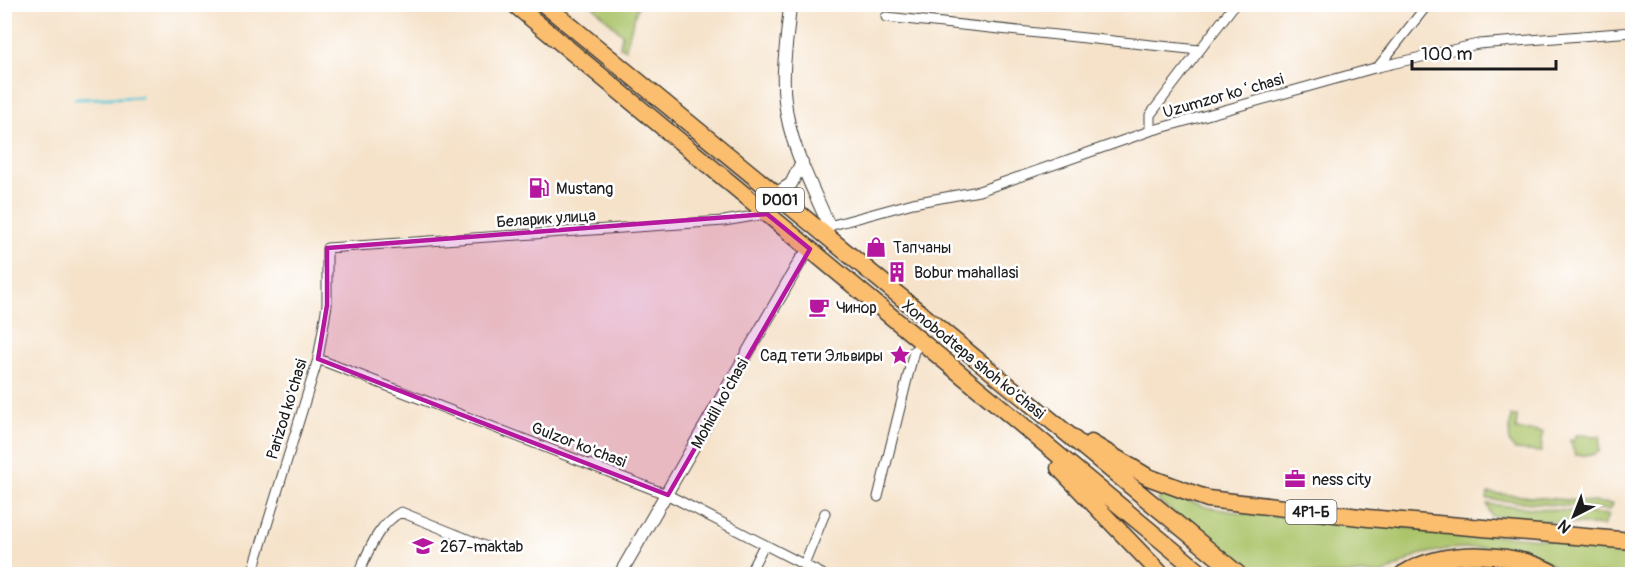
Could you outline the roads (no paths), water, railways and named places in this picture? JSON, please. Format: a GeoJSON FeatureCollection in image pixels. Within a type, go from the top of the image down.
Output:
{"type":"FeatureCollection","features":[{"type":"Feature","properties":{"kind":"highway","name":"Xonobodtepa shoh ko'chasi"},"geometry":{"type":"LineString","coordinates":[[514,4],[1202,574]]}},
{"type":"Feature","properties":{"kind":"highway","name":"Xonobodtepa shoh ko'chasi"},"geometry":{"type":"LineString","coordinates":[[544,4],[774,195],[826,230],[1017,394],[1238,574]]}},
{"type":"Feature","properties":{"kind":"highway"},"geometry":{"type":"LineString","coordinates":[[532,19],[544,4]]}},
{"type":"Feature","properties":{"kind":"highway","name":"Mohidil ko'chasi"},"geometry":{"type":"LineString","coordinates":[[810,249],[826,230]]}},
{"type":"Feature","properties":{"kind":"highway","name":"4Р1-Б"},"geometry":{"type":"LineString","coordinates":[[1017,394],[1148,477],[1208,499],[1368,518],[1632,541]]}},
{"type":"Feature","properties":{"kind":"highway"},"geometry":{"type":"LineString","coordinates":[[1004,411],[1161,574]]}},
{"type":"Feature","properties":{"kind":"highway"},"geometry":{"type":"LineString","coordinates":[[1403,574],[1435,562],[1475,557],[1524,560],[1555,574]]}},
{"type":"Feature","properties":{"kind":"street"},"geometry":{"type":"LineString","coordinates":[[790,4],[784,93],[790,124],[826,230]]}},
{"type":"Feature","properties":{"kind":"street"},"geometry":{"type":"LineString","coordinates":[[1150,131],[1150,115],[1235,4]]}},
{"type":"Feature","properties":{"kind":"street"},"geometry":{"type":"LineString","coordinates":[[1378,67],[1428,4]]}},
{"type":"Feature","properties":{"kind":"street"},"geometry":{"type":"LineString","coordinates":[[886,16],[1199,50]]}},
{"type":"Feature","properties":{"kind":"street","name":"Uzumzor koʻchasi"},"geometry":{"type":"LineString","coordinates":[[826,230],[903,206],[979,191],[1150,131],[1378,67],[1478,44],[1632,32]]}},
{"type":"Feature","properties":{"kind":"street"},"geometry":{"type":"LineString","coordinates":[[774,195],[791,184],[802,162]]}},
{"type":"Feature","properties":{"kind":"street","name":"Беларик улица"},"geometry":{"type":"LineString","coordinates":[[327,248],[724,221],[767,214]]}},
{"type":"Feature","properties":{"kind":"street","name":"Parizod ko'chasi"},"geometry":{"type":"LineString","coordinates":[[252,574],[318,358],[327,305],[327,248]]}},
{"type":"Feature","properties":{"kind":"street","name":"Mohidil ko'chasi"},"geometry":{"type":"LineString","coordinates":[[620,574],[668,495],[779,297],[810,249]]}},
{"type":"Feature","properties":{"kind":"street"},"geometry":{"type":"LineString","coordinates":[[878,497],[914,351],[922,342]]}},
{"type":"Feature","properties":{"kind":"street","name":"Gulzor ko'chasi"},"geometry":{"type":"LineString","coordinates":[[318,358],[668,495],[822,574]]}},
{"type":"Feature","properties":{"kind":"street"},"geometry":{"type":"LineString","coordinates":[[358,574],[376,535],[401,512],[487,547]]}},
{"type":"Feature","properties":{"kind":"street"},"geometry":{"type":"LineString","coordinates":[[804,565],[825,513]]}},
{"type":"Feature","properties":{"kind":"street"},"geometry":{"type":"LineString","coordinates":[[749,574],[764,545]]}},
{"type":"Feature","properties":{"kind":"waterway"},"geometry":{"type":"LineString","coordinates":[[75,99],[141,97]]}},
{"type":"Feature","properties":{"kind":"place","name":"Mustang"},"geometry":{"type":"Point","coordinates":[539,188]}},
{"type":"Feature","properties":{"kind":"place","name":"Тапчаны"},"geometry":{"type":"Point","coordinates":[876,247]}},
{"type":"Feature","properties":{"kind":"place","name":"Bobur mahallasi"},"geometry":{"type":"Point","coordinates":[897,272]}},
{"type":"Feature","properties":{"kind":"place","name":"Чинор"},"geometry":{"type":"Point","coordinates":[819,307]}},
{"type":"Feature","properties":{"kind":"place","name":"Сад тети Эльвиры"},"geometry":{"type":"Point","coordinates":[900,355]}},
{"type":"Feature","properties":{"kind":"place","name":"ness city"},"geometry":{"type":"Point","coordinates":[1295,479]}},
{"type":"Feature","properties":{"kind":"place","name":"267-maktab"},"geometry":{"type":"Point","coordinates":[423,546]}}]}
